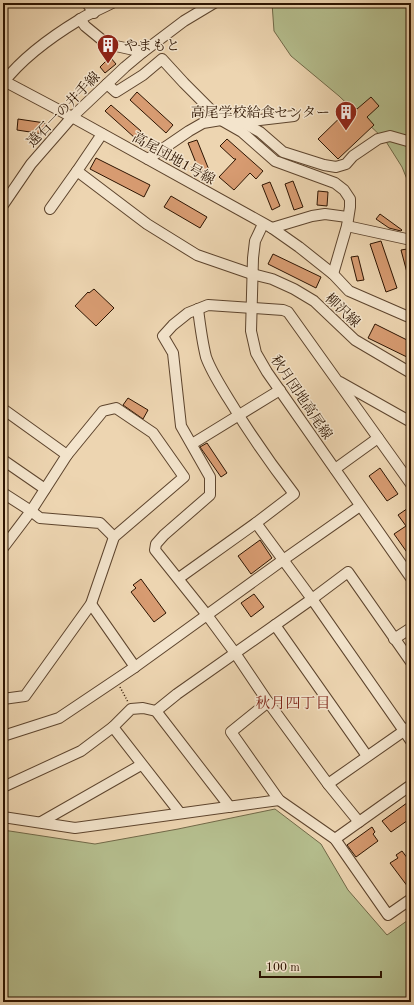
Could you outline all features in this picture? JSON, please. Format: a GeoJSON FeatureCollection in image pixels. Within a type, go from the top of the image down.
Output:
{"type":"FeatureCollection","features":[{"type":"Feature","properties":{"kind":"street"},"geometry":{"type":"LineString","coordinates":[[87,3],[94,13]]}},
{"type":"Feature","properties":{"kind":"street"},"geometry":{"type":"LineString","coordinates":[[4,82],[15,68],[30,54],[80,19],[112,3]]}},
{"type":"Feature","properties":{"kind":"street","name":"遠石一の井手線"},"geometry":{"type":"LineString","coordinates":[[3,205],[31,164],[72,117],[143,52],[184,21],[214,3]]}},
{"type":"Feature","properties":{"kind":"street"},"geometry":{"type":"LineString","coordinates":[[80,19],[85,26],[107,44],[143,52]]}},
{"type":"Feature","properties":{"kind":"street"},"geometry":{"type":"LineString","coordinates":[[107,84],[116,92],[143,75],[162,59],[221,120],[242,132],[275,161],[340,186],[350,199],[350,207],[333,274]]}},
{"type":"Feature","properties":{"kind":"street","name":"高尾団地1号線"},"geometry":{"type":"LineString","coordinates":[[4,82],[72,117],[267,226],[299,247],[333,274],[349,290],[411,318]]}},
{"type":"Feature","properties":{"kind":"street"},"geometry":{"type":"LineString","coordinates":[[148,159],[196,127],[203,124],[221,120],[242,122],[294,116]]}},
{"type":"Feature","properties":{"kind":"street"},"geometry":{"type":"LineString","coordinates":[[242,122],[260,132],[283,152],[324,165],[336,167],[346,164],[353,156],[378,139],[390,136],[411,142]]}},
{"type":"Feature","properties":{"kind":"street"},"geometry":{"type":"LineString","coordinates":[[50,209],[102,134]]}},
{"type":"Feature","properties":{"kind":"street","name":"柳沢線"},"geometry":{"type":"LineString","coordinates":[[77,171],[147,224],[197,254],[252,274],[272,279],[294,289],[314,301],[355,340],[411,373]]}},
{"type":"Feature","properties":{"kind":"street"},"geometry":{"type":"LineString","coordinates":[[267,226],[326,214],[347,222],[411,240]]}},
{"type":"Feature","properties":{"kind":"street","name":"秋月団地高尾線"},"geometry":{"type":"LineString","coordinates":[[267,226],[255,241],[253,258],[251,331],[256,353],[267,372],[411,578]]}},
{"type":"Feature","properties":{"kind":"street"},"geometry":{"type":"LineString","coordinates":[[358,822],[268,702],[207,615],[179,578],[155,550],[156,544],[164,536],[210,495],[210,477],[181,426],[173,353],[163,336],[173,324],[188,313],[208,305],[283,310],[288,312],[411,484]]}},
{"type":"Feature","properties":{"kind":"street"},"geometry":{"type":"LineString","coordinates":[[179,578],[294,494],[275,470],[215,375],[207,358],[201,333],[198,309]]}},
{"type":"Feature","properties":{"kind":"street"},"geometry":{"type":"LineString","coordinates":[[336,380],[411,422]]}},
{"type":"Feature","properties":{"kind":"street"},"geometry":{"type":"LineString","coordinates":[[192,444],[280,390]]}},
{"type":"Feature","properties":{"kind":"street"},"geometry":{"type":"LineString","coordinates":[[3,548],[31,511],[67,455],[103,411],[116,408],[153,433],[184,477],[114,537],[91,604],[25,696],[3,699]]}},
{"type":"Feature","properties":{"kind":"street"},"geometry":{"type":"LineString","coordinates":[[3,409],[67,455]]}},
{"type":"Feature","properties":{"kind":"street"},"geometry":{"type":"LineString","coordinates":[[335,469],[378,438]]}},
{"type":"Feature","properties":{"kind":"street"},"geometry":{"type":"LineString","coordinates":[[3,460],[45,489]]}},
{"type":"Feature","properties":{"kind":"street"},"geometry":{"type":"LineString","coordinates":[[3,493],[40,518],[100,523],[114,537]]}},
{"type":"Feature","properties":{"kind":"street"},"geometry":{"type":"LineString","coordinates":[[3,736],[59,718],[135,667],[282,560],[360,506]]}},
{"type":"Feature","properties":{"kind":"street"},"geometry":{"type":"LineString","coordinates":[[256,523],[407,728],[411,740]]}},
{"type":"Feature","properties":{"kind":"street"},"geometry":{"type":"LineString","coordinates":[[156,711],[177,694],[348,572],[411,662]]}},
{"type":"Feature","properties":{"kind":"street"},"geometry":{"type":"LineString","coordinates":[[91,604],[135,667]]}},
{"type":"Feature","properties":{"kind":"street"},"geometry":{"type":"LineString","coordinates":[[275,625],[367,756]]}},
{"type":"Feature","properties":{"kind":"street"},"geometry":{"type":"LineString","coordinates":[[394,639],[411,628]]}},
{"type":"Feature","properties":{"kind":"street"},"geometry":{"type":"LineString","coordinates":[[268,702],[231,732],[279,800],[335,839],[388,915],[411,899]]}},
{"type":"Feature","properties":{"kind":"street"},"geometry":{"type":"LineString","coordinates":[[3,787],[81,751],[113,727],[131,709],[143,708],[156,711],[230,807]]}},
{"type":"Feature","properties":{"kind":"street"},"geometry":{"type":"LineString","coordinates":[[113,727],[180,814]]}},
{"type":"Feature","properties":{"kind":"street"},"geometry":{"type":"LineString","coordinates":[[328,784],[407,728]]}},
{"type":"Feature","properties":{"kind":"street"},"geometry":{"type":"LineString","coordinates":[[41,822],[141,764]]}},
{"type":"Feature","properties":{"kind":"street"},"geometry":{"type":"LineString","coordinates":[[335,839],[411,784]]}},
{"type":"Feature","properties":{"kind":"street"},"geometry":{"type":"LineString","coordinates":[[3,817],[75,828],[279,800]]}},
{"type":"Feature","properties":{"kind":"path"},"geometry":{"type":"LineString","coordinates":[[116,680],[131,709]]}},
{"type":"Feature","properties":{"kind":"green space"},"geometry":{"type":"Polygon","coordinates":[[[272,3],[411,3],[411,189],[402,167],[385,140],[339,96],[291,56],[274,31],[272,3]]]}},
{"type":"Feature","properties":{"kind":"green space"},"geometry":{"type":"Polygon","coordinates":[[[275,809],[321,844],[348,890],[387,935],[411,918],[411,1002],[3,1002],[3,830],[95,844],[275,809]]]}},
{"type":"Feature","properties":{"kind":"building","name":"やまもと"},"geometry":{"type":"Polygon","coordinates":[[[110,57],[116,64],[105,73],[100,67],[110,57]]]}},
{"type":"Feature","properties":{"kind":"building"},"geometry":{"type":"Polygon","coordinates":[[[137,92],[173,125],[166,133],[130,100],[137,92]]]}},
{"type":"Feature","properties":{"kind":"building","name":"高尾学校給食センター"},"geometry":{"type":"Polygon","coordinates":[[[371,97],[379,106],[367,117],[374,125],[338,159],[318,139],[353,105],[357,109],[371,97]]]}},
{"type":"Feature","properties":{"kind":"building"},"geometry":{"type":"Polygon","coordinates":[[[111,105],[141,131],[135,138],[105,111],[111,105]]]}},
{"type":"Feature","properties":{"kind":"building"},"geometry":{"type":"Polygon","coordinates":[[[18,119],[45,123],[43,134],[17,130],[18,119]]]}},
{"type":"Feature","properties":{"kind":"building"},"geometry":{"type":"Polygon","coordinates":[[[227,139],[263,171],[256,179],[250,173],[234,190],[219,177],[236,159],[234,159],[220,146],[227,139]]]}},
{"type":"Feature","properties":{"kind":"building"},"geometry":{"type":"Polygon","coordinates":[[[197,140],[209,170],[200,173],[188,143],[197,140]]]}},
{"type":"Feature","properties":{"kind":"building"},"geometry":{"type":"Polygon","coordinates":[[[96,158],[150,185],[144,197],[90,169],[96,158]]]}},
{"type":"Feature","properties":{"kind":"building"},"geometry":{"type":"Polygon","coordinates":[[[293,181],[303,207],[294,210],[285,184],[293,181]]]}},
{"type":"Feature","properties":{"kind":"building"},"geometry":{"type":"Polygon","coordinates":[[[270,182],[280,206],[272,210],[262,185],[270,182]]]}},
{"type":"Feature","properties":{"kind":"building"},"geometry":{"type":"Polygon","coordinates":[[[318,191],[328,192],[327,206],[317,205],[318,191]]]}},
{"type":"Feature","properties":{"kind":"building"},"geometry":{"type":"Polygon","coordinates":[[[171,196],[207,217],[200,228],[164,207],[171,196]]]}},
{"type":"Feature","properties":{"kind":"building"},"geometry":{"type":"Polygon","coordinates":[[[380,214],[402,230],[389,228],[376,219],[380,214]]]}},
{"type":"Feature","properties":{"kind":"building"},"geometry":{"type":"Polygon","coordinates":[[[381,241],[397,288],[386,292],[370,244],[381,241]]]}},
{"type":"Feature","properties":{"kind":"building"},"geometry":{"type":"Polygon","coordinates":[[[407,249],[411,264],[411,280],[409,280],[401,250],[407,249]]]}},
{"type":"Feature","properties":{"kind":"building"},"geometry":{"type":"Polygon","coordinates":[[[273,254],[321,277],[316,288],[268,264],[273,254]]]}},
{"type":"Feature","properties":{"kind":"building"},"geometry":{"type":"Polygon","coordinates":[[[358,256],[364,280],[357,281],[351,257],[358,256]]]}},
{"type":"Feature","properties":{"kind":"building"},"geometry":{"type":"Polygon","coordinates":[[[94,289],[114,308],[96,326],[75,306],[88,292],[89,293],[94,289]]]}},
{"type":"Feature","properties":{"kind":"building"},"geometry":{"type":"Polygon","coordinates":[[[375,324],[411,342],[411,359],[368,338],[375,324]]]}},
{"type":"Feature","properties":{"kind":"building"},"geometry":{"type":"Polygon","coordinates":[[[128,398],[148,410],[143,419],[123,405],[128,398]]]}},
{"type":"Feature","properties":{"kind":"building"},"geometry":{"type":"Polygon","coordinates":[[[207,443],[227,473],[221,477],[200,447],[207,443]]]}},
{"type":"Feature","properties":{"kind":"building"},"geometry":{"type":"Polygon","coordinates":[[[380,468],[398,494],[387,501],[369,476],[380,468]]]}},
{"type":"Feature","properties":{"kind":"building"},"geometry":{"type":"Polygon","coordinates":[[[411,506],[411,558],[394,534],[406,526],[398,515],[411,506]]]}},
{"type":"Feature","properties":{"kind":"building"},"geometry":{"type":"Polygon","coordinates":[[[260,540],[272,558],[251,574],[238,556],[260,540]]]}},
{"type":"Feature","properties":{"kind":"building"},"geometry":{"type":"Polygon","coordinates":[[[141,579],[166,613],[154,622],[131,592],[136,588],[133,585],[141,579]]]}},
{"type":"Feature","properties":{"kind":"building"},"geometry":{"type":"Polygon","coordinates":[[[254,594],[264,607],[251,617],[241,603],[254,594]]]}},
{"type":"Feature","properties":{"kind":"building"},"geometry":{"type":"Polygon","coordinates":[[[411,800],[411,818],[391,832],[382,821],[411,800]]]}},
{"type":"Feature","properties":{"kind":"building"},"geometry":{"type":"Polygon","coordinates":[[[372,827],[375,832],[373,834],[378,841],[356,857],[347,845],[372,827]]]}},
{"type":"Feature","properties":{"kind":"building"},"geometry":{"type":"Polygon","coordinates":[[[402,851],[411,863],[411,891],[390,863],[398,858],[396,855],[402,851]]]}},
{"type":"Feature","properties":{"kind":"place","name":"やまもと"},"geometry":{"type":"Point","coordinates":[108,64]}},
{"type":"Feature","properties":{"kind":"place","name":"高尾学校給食センター"},"geometry":{"type":"Point","coordinates":[346,132]}},
{"type":"Feature","properties":{"kind":"district","name":"秋月四丁目"},"geometry":{"type":"Point","coordinates":[293,703]}}]}
